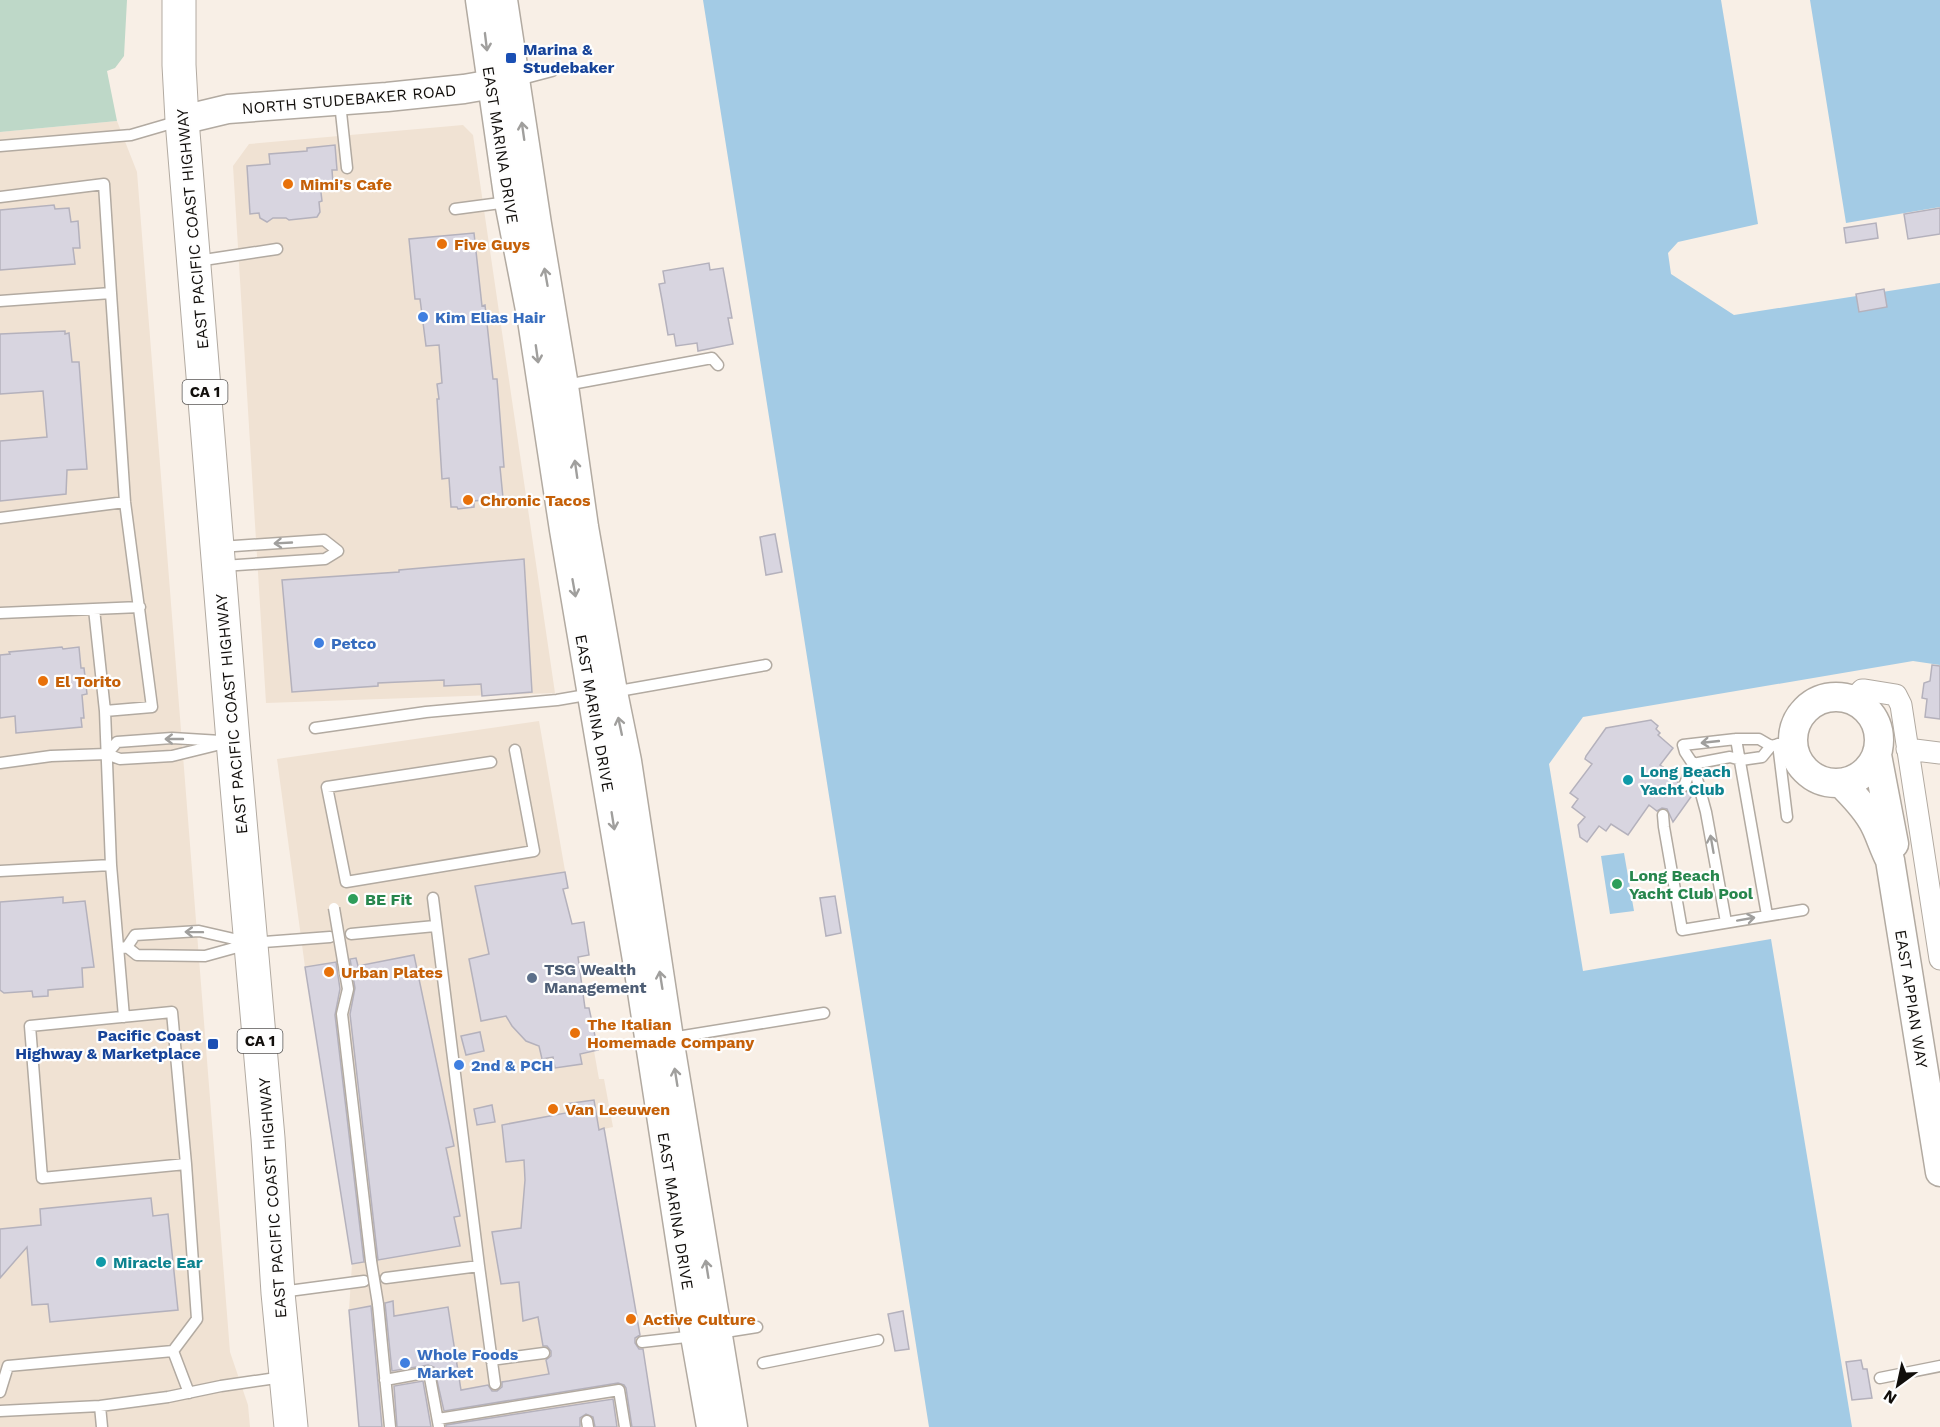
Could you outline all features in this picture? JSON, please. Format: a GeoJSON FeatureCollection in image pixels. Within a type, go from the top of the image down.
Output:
{"type":"FeatureCollection","features":[{"type":"Feature","properties":{"kind":"highway","name":"EAST PACIFIC COAST HIGHWAY"},"geometry":{"type":"LineString","coordinates":[[178,0],[182,120],[268,1138],[278,1293],[291,1427]]}},
{"type":"Feature","properties":{"kind":"main road","name":"EAST MARINA DRIVE"},"geometry":{"type":"LineString","coordinates":[[480,0],[503,82],[537,224],[553,387]]}},
{"type":"Feature","properties":{"kind":"main road","name":"EAST MARINA DRIVE"},"geometry":{"type":"LineString","coordinates":[[503,0],[503,82],[509,202],[532,320],[553,387],[584,527],[603,693],[627,761],[660,1041],[706,1334],[711,1427]]}},
{"type":"Feature","properties":{"kind":"main road","name":"NORTH STUDEBAKER ROAD"},"geometry":{"type":"LineString","coordinates":[[182,120],[228,109],[387,97],[503,82]]}},
{"type":"Feature","properties":{"kind":"main road"},"geometry":{"type":"LineString","coordinates":[[1832,697],[1853,700],[1867,710],[1876,723],[1879,738],[1877,754],[1865,772],[1851,781],[1841,783],[1824,781],[1810,774],[1797,757],[1781,744],[1794,731],[1798,720],[1812,704],[1832,697]]}},
{"type":"Feature","properties":{"kind":"main road","name":"EAST APPIAN WAY"},"geometry":{"type":"LineString","coordinates":[[1877,754],[1894,844],[1890,860]]}},
{"type":"Feature","properties":{"kind":"main road","name":"EAST APPIAN WAY"},"geometry":{"type":"LineString","coordinates":[[1841,783],[1873,821],[1880,842],[1890,860],[1940,1172]]}},
{"type":"Feature","properties":{"kind":"main road","name":"EAST MARINA DRIVE"},"geometry":{"type":"LineString","coordinates":[[706,1334],[733,1427]]}},
{"type":"Feature","properties":{"kind":"street","name":"EAST APPIAN WAY"},"geometry":{"type":"LineString","coordinates":[[1853,700],[1862,690],[1896,695],[1901,705],[1940,959]]}},
{"type":"Feature","properties":{"kind":"street"},"geometry":{"type":"LineString","coordinates":[[1907,749],[1940,753]]}},
{"type":"Feature","properties":{"kind":"lane"},"geometry":{"type":"LineString","coordinates":[[503,82],[552,71]]}},
{"type":"Feature","properties":{"kind":"lane"},"geometry":{"type":"LineString","coordinates":[[340,99],[347,168]]}},
{"type":"Feature","properties":{"kind":"lane"},"geometry":{"type":"LineString","coordinates":[[0,146],[131,135],[182,120]]}},
{"type":"Feature","properties":{"kind":"lane"},"geometry":{"type":"LineString","coordinates":[[0,197],[104,184],[125,502],[152,707],[105,711]]}},
{"type":"Feature","properties":{"kind":"lane"},"geometry":{"type":"LineString","coordinates":[[455,209],[509,202]]}},
{"type":"Feature","properties":{"kind":"lane"},"geometry":{"type":"LineString","coordinates":[[195,261],[277,249]]}},
{"type":"Feature","properties":{"kind":"lane"},"geometry":{"type":"LineString","coordinates":[[0,301],[111,293]]}},
{"type":"Feature","properties":{"kind":"lane"},"geometry":{"type":"LineString","coordinates":[[553,387],[712,358],[718,365]]}},
{"type":"Feature","properties":{"kind":"lane"},"geometry":{"type":"LineString","coordinates":[[0,518],[125,502]]}},
{"type":"Feature","properties":{"kind":"lane"},"geometry":{"type":"LineString","coordinates":[[324,540],[338,551],[325,559],[218,557],[324,540]]}},
{"type":"Feature","properties":{"kind":"lane"},"geometry":{"type":"LineString","coordinates":[[0,613],[140,608]]}},
{"type":"Feature","properties":{"kind":"lane"},"geometry":{"type":"LineString","coordinates":[[94,609],[105,711],[111,866],[123,948],[124,1017]]}},
{"type":"Feature","properties":{"kind":"lane"},"geometry":{"type":"LineString","coordinates":[[315,728],[426,712],[603,693],[766,665]]}},
{"type":"Feature","properties":{"kind":"lane"},"geometry":{"type":"LineString","coordinates":[[107,754],[117,742],[172,738],[233,741]]}},
{"type":"Feature","properties":{"kind":"lane"},"geometry":{"type":"LineString","coordinates":[[1726,922],[1706,812],[1693,764],[1683,745],[1736,738],[1759,739],[1781,744]]}},
{"type":"Feature","properties":{"kind":"lane"},"geometry":{"type":"LineString","coordinates":[[1736,738],[1767,915]]}},
{"type":"Feature","properties":{"kind":"lane"},"geometry":{"type":"LineString","coordinates":[[0,763],[51,756],[107,754],[120,759],[172,756],[233,741]]}},
{"type":"Feature","properties":{"kind":"lane"},"geometry":{"type":"LineString","coordinates":[[1693,764],[1730,757],[1740,760],[1762,757],[1781,744]]}},
{"type":"Feature","properties":{"kind":"lane"},"geometry":{"type":"LineString","coordinates":[[1781,744],[1787,817]]}},
{"type":"Feature","properties":{"kind":"lane"},"geometry":{"type":"LineString","coordinates":[[491,762],[327,787],[346,882],[534,851],[515,750]]}},
{"type":"Feature","properties":{"kind":"lane"},"geometry":{"type":"LineString","coordinates":[[1684,786],[1693,764]]}},
{"type":"Feature","properties":{"kind":"lane"},"geometry":{"type":"LineString","coordinates":[[1663,815],[1682,930],[1803,910]]}},
{"type":"Feature","properties":{"kind":"lane"},"geometry":{"type":"LineString","coordinates":[[0,871],[111,866]]}},
{"type":"Feature","properties":{"kind":"lane"},"geometry":{"type":"LineString","coordinates":[[433,898],[495,1384]]}},
{"type":"Feature","properties":{"kind":"lane"},"geometry":{"type":"LineString","coordinates":[[334,908],[348,989],[342,1014],[370,1261],[378,1304],[390,1427]]}},
{"type":"Feature","properties":{"kind":"lane"},"geometry":{"type":"LineString","coordinates":[[351,934],[435,926]]}},
{"type":"Feature","properties":{"kind":"lane"},"geometry":{"type":"LineString","coordinates":[[123,948],[135,935],[199,931],[252,944]]}},
{"type":"Feature","properties":{"kind":"lane"},"geometry":{"type":"LineString","coordinates":[[123,948],[137,955],[206,956],[252,944],[330,937]]}},
{"type":"Feature","properties":{"kind":"lane"},"geometry":{"type":"LineString","coordinates":[[0,1392],[8,1366],[173,1351],[197,1319],[186,1164],[172,1012],[30,1026],[42,1178],[186,1164]]}},
{"type":"Feature","properties":{"kind":"lane"},"geometry":{"type":"LineString","coordinates":[[660,1041],[824,1012]]}},
{"type":"Feature","properties":{"kind":"lane"},"geometry":{"type":"LineString","coordinates":[[386,1278],[479,1266]]}},
{"type":"Feature","properties":{"kind":"lane"},"geometry":{"type":"LineString","coordinates":[[278,1293],[364,1281]]}},
{"type":"Feature","properties":{"kind":"lane"},"geometry":{"type":"LineString","coordinates":[[642,1342],[757,1327]]}},
{"type":"Feature","properties":{"kind":"lane"},"geometry":{"type":"LineString","coordinates":[[763,1363],[878,1340]]}},
{"type":"Feature","properties":{"kind":"lane"},"geometry":{"type":"LineString","coordinates":[[173,1351],[189,1393]]}},
{"type":"Feature","properties":{"kind":"lane"},"geometry":{"type":"LineString","coordinates":[[491,1360],[544,1353]]}},
{"type":"Feature","properties":{"kind":"lane"},"geometry":{"type":"LineString","coordinates":[[1880,1378],[1940,1366]]}},
{"type":"Feature","properties":{"kind":"lane"},"geometry":{"type":"LineString","coordinates":[[386,1380],[429,1372],[438,1423],[619,1390],[625,1427]]}},
{"type":"Feature","properties":{"kind":"lane"},"geometry":{"type":"LineString","coordinates":[[0,1411],[100,1406],[287,1376]]}},
{"type":"Feature","properties":{"kind":"lane"},"geometry":{"type":"LineString","coordinates":[[100,1406],[102,1427]]}},
{"type":"Feature","properties":{"kind":"shaded area"},"geometry":{"type":"Polygon","coordinates":[[[117,121],[137,172],[230,1352],[248,1405],[250,1427],[0,1427],[0,132],[117,121]]]}},
{"type":"Feature","properties":{"kind":"shaded area"},"geometry":{"type":"Polygon","coordinates":[[[463,125],[473,135],[555,693],[266,703],[233,166],[249,144],[463,125]]]}},
{"type":"Feature","properties":{"kind":"shaded area","name":"2nd & PCH"},"geometry":{"type":"Polygon","coordinates":[[[539,721],[568,888],[550,892],[569,911],[572,924],[584,922],[589,955],[578,957],[585,1008],[589,1008],[598,1050],[594,1051],[599,1079],[604,1079],[613,1127],[604,1129],[655,1427],[359,1427],[349,1310],[352,1264],[305,967],[277,759],[539,721]]]}},
{"type":"Feature","properties":{"kind":"green space"},"geometry":{"type":"Polygon","coordinates":[[[0,0],[127,0],[124,56],[115,68],[107,71],[117,121],[0,132],[0,0]]]}},
{"type":"Feature","properties":{"kind":"water"},"geometry":{"type":"Polygon","coordinates":[[[703,0],[1721,0],[1758,224],[1678,242],[1668,253],[1671,274],[1734,315],[1940,283],[1940,665],[1913,661],[1583,717],[1549,764],[1583,971],[1771,939],[1852,1427],[929,1427],[703,0]]]}},
{"type":"Feature","properties":{"kind":"water"},"geometry":{"type":"Polygon","coordinates":[[[1810,0],[1940,0],[1940,207],[1846,223],[1810,0]]]}},
{"type":"Feature","properties":{"kind":"water","name":"Long Beach Yacht Club Pool"},"geometry":{"type":"Polygon","coordinates":[[[1624,853],[1634,911],[1610,914],[1601,856],[1624,853]]]}},
{"type":"Feature","properties":{"kind":"building","name":"Mimi's Cafe"},"geometry":{"type":"Polygon","coordinates":[[[335,145],[337,170],[332,170],[333,183],[320,184],[322,201],[319,202],[320,212],[317,217],[289,220],[273,218],[267,222],[260,218],[259,213],[250,214],[247,166],[270,164],[269,154],[307,151],[307,148],[335,145]]]}},
{"type":"Feature","properties":{"kind":"building"},"geometry":{"type":"Polygon","coordinates":[[[54,205],[55,209],[69,208],[71,222],[78,221],[80,248],[73,248],[75,264],[0,270],[0,210],[54,205]]]}},
{"type":"Feature","properties":{"kind":"building"},"geometry":{"type":"Polygon","coordinates":[[[1940,208],[1940,234],[1908,239],[1904,214],[1940,208]]]}},
{"type":"Feature","properties":{"kind":"building"},"geometry":{"type":"Polygon","coordinates":[[[1876,223],[1878,238],[1846,243],[1844,228],[1876,223]]]}},
{"type":"Feature","properties":{"kind":"building"},"geometry":{"type":"Polygon","coordinates":[[[474,233],[493,379],[497,379],[504,467],[500,467],[503,498],[474,501],[474,507],[458,509],[451,507],[449,478],[442,479],[437,399],[439,399],[437,384],[442,383],[439,345],[426,346],[420,299],[415,299],[409,239],[474,233]]]}},
{"type":"Feature","properties":{"kind":"building"},"geometry":{"type":"Polygon","coordinates":[[[709,263],[710,270],[723,268],[732,318],[728,318],[733,344],[698,351],[697,343],[676,346],[674,334],[668,335],[659,284],[665,283],[663,271],[709,263]]]}},
{"type":"Feature","properties":{"kind":"building"},"geometry":{"type":"Polygon","coordinates":[[[1884,289],[1887,307],[1859,312],[1856,294],[1884,289]]]}},
{"type":"Feature","properties":{"kind":"building"},"geometry":{"type":"Polygon","coordinates":[[[65,331],[65,334],[69,333],[72,362],[79,362],[87,469],[67,470],[66,494],[0,501],[0,441],[47,437],[43,391],[0,394],[0,334],[65,331]]]}},
{"type":"Feature","properties":{"kind":"building"},"geometry":{"type":"Polygon","coordinates":[[[775,534],[782,572],[766,575],[760,537],[775,534]]]}},
{"type":"Feature","properties":{"kind":"building"},"geometry":{"type":"Polygon","coordinates":[[[524,559],[532,692],[482,696],[481,684],[444,686],[444,680],[378,683],[378,686],[292,692],[282,580],[399,572],[399,570],[524,559]]]}},
{"type":"Feature","properties":{"kind":"building","name":"El Torito"},"geometry":{"type":"Polygon","coordinates":[[[62,647],[63,649],[79,647],[87,694],[82,695],[84,718],[81,718],[82,727],[16,733],[15,716],[0,718],[0,655],[10,654],[9,652],[62,647]]]}},
{"type":"Feature","properties":{"kind":"building"},"geometry":{"type":"Polygon","coordinates":[[[1932,665],[1940,666],[1940,719],[1925,717],[1927,699],[1922,698],[1924,683],[1930,681],[1932,665]]]}},
{"type":"Feature","properties":{"kind":"building","name":"Long Beach Yacht Club"},"geometry":{"type":"Polygon","coordinates":[[[1651,720],[1658,726],[1656,729],[1660,733],[1658,735],[1673,748],[1660,765],[1669,771],[1667,775],[1678,782],[1678,791],[1684,793],[1690,790],[1693,794],[1673,822],[1667,809],[1662,808],[1657,811],[1649,805],[1628,835],[1611,824],[1606,831],[1599,826],[1587,842],[1580,837],[1578,825],[1585,817],[1572,807],[1578,799],[1570,793],[1592,764],[1585,759],[1586,756],[1606,728],[1651,720]]]}},
{"type":"Feature","properties":{"kind":"building"},"geometry":{"type":"Polygon","coordinates":[[[565,872],[568,888],[563,889],[572,924],[584,922],[589,955],[578,957],[585,1008],[589,1008],[598,1050],[580,1054],[582,1064],[555,1068],[553,1057],[542,1059],[539,1046],[526,1041],[506,1016],[481,1021],[469,959],[489,954],[475,886],[565,872]]]}},
{"type":"Feature","properties":{"kind":"building"},"geometry":{"type":"Polygon","coordinates":[[[835,896],[841,933],[826,936],[820,898],[835,896]]]}},
{"type":"Feature","properties":{"kind":"building"},"geometry":{"type":"Polygon","coordinates":[[[63,897],[63,903],[85,901],[94,967],[82,968],[83,987],[48,990],[48,996],[33,997],[32,991],[4,993],[0,990],[0,902],[63,897]]]}},
{"type":"Feature","properties":{"kind":"building"},"geometry":{"type":"Polygon","coordinates":[[[414,955],[454,1146],[446,1148],[460,1216],[454,1217],[460,1246],[378,1260],[350,1014],[355,988],[350,959],[356,958],[358,966],[414,955]]]}},
{"type":"Feature","properties":{"kind":"building"},"geometry":{"type":"Polygon","coordinates":[[[336,962],[340,989],[335,1015],[364,1262],[352,1264],[305,967],[336,962]]]}},
{"type":"Feature","properties":{"kind":"building"},"geometry":{"type":"Polygon","coordinates":[[[480,1032],[484,1051],[466,1055],[461,1036],[480,1032]]]}},
{"type":"Feature","properties":{"kind":"building"},"geometry":{"type":"Polygon","coordinates":[[[594,1100],[599,1130],[604,1128],[640,1335],[635,1338],[635,1343],[639,1349],[643,1349],[655,1427],[632,1427],[626,1388],[618,1383],[444,1411],[434,1367],[428,1365],[392,1371],[385,1303],[393,1301],[394,1316],[448,1307],[461,1390],[488,1385],[492,1391],[497,1391],[502,1387],[502,1382],[549,1374],[546,1360],[551,1356],[551,1351],[547,1346],[543,1346],[538,1317],[523,1321],[519,1282],[501,1284],[492,1232],[521,1228],[525,1180],[524,1160],[506,1162],[502,1125],[566,1113],[565,1104],[594,1100]]]}},
{"type":"Feature","properties":{"kind":"building"},"geometry":{"type":"Polygon","coordinates":[[[492,1105],[495,1122],[477,1125],[474,1109],[492,1105]]]}},
{"type":"Feature","properties":{"kind":"building","name":"Miracle Ear"},"geometry":{"type":"Polygon","coordinates":[[[151,1198],[153,1216],[168,1214],[178,1310],[50,1322],[48,1304],[32,1305],[27,1247],[0,1278],[0,1229],[41,1225],[40,1209],[151,1198]]]}},
{"type":"Feature","properties":{"kind":"building"},"geometry":{"type":"Polygon","coordinates":[[[371,1306],[382,1427],[359,1427],[349,1310],[371,1306]]]}},
{"type":"Feature","properties":{"kind":"building"},"geometry":{"type":"Polygon","coordinates":[[[903,1311],[909,1349],[895,1351],[888,1314],[903,1311]]]}},
{"type":"Feature","properties":{"kind":"building"},"geometry":{"type":"Polygon","coordinates":[[[1861,1360],[1863,1369],[1867,1369],[1872,1398],[1852,1400],[1846,1362],[1861,1360]]]}},
{"type":"Feature","properties":{"kind":"building"},"geometry":{"type":"Polygon","coordinates":[[[423,1381],[431,1427],[397,1427],[394,1386],[423,1381]]]}},
{"type":"Feature","properties":{"kind":"building"},"geometry":{"type":"Polygon","coordinates":[[[613,1399],[617,1427],[595,1427],[593,1417],[586,1414],[580,1418],[580,1427],[446,1427],[446,1425],[613,1399]]]}},
{"type":"Feature","properties":{"kind":"place","name":"Marina & Studebaker"},"geometry":{"type":"Point","coordinates":[511,58]}},
{"type":"Feature","properties":{"kind":"place","name":"Mimi's Cafe"},"geometry":{"type":"Point","coordinates":[288,184]}},
{"type":"Feature","properties":{"kind":"place","name":"Five Guys"},"geometry":{"type":"Point","coordinates":[442,244]}},
{"type":"Feature","properties":{"kind":"place","name":"Kim Elias Hair"},"geometry":{"type":"Point","coordinates":[423,317]}},
{"type":"Feature","properties":{"kind":"place","name":"Chronic Tacos"},"geometry":{"type":"Point","coordinates":[468,500]}},
{"type":"Feature","properties":{"kind":"place","name":"Petco"},"geometry":{"type":"Point","coordinates":[319,643]}},
{"type":"Feature","properties":{"kind":"place","name":"El Torito"},"geometry":{"type":"Point","coordinates":[43,681]}},
{"type":"Feature","properties":{"kind":"place","name":"Long Beach Yacht Club"},"geometry":{"type":"Point","coordinates":[1628,780]}},
{"type":"Feature","properties":{"kind":"place","name":"Long Beach Yacht Club Pool"},"geometry":{"type":"Point","coordinates":[1617,884]}},
{"type":"Feature","properties":{"kind":"place","name":"BE Fit"},"geometry":{"type":"Point","coordinates":[353,899]}},
{"type":"Feature","properties":{"kind":"place","name":"Urban Plates"},"geometry":{"type":"Point","coordinates":[329,972]}},
{"type":"Feature","properties":{"kind":"place","name":"TSG Wealth Management"},"geometry":{"type":"Point","coordinates":[532,978]}},
{"type":"Feature","properties":{"kind":"place","name":"The Italian Homemade Company"},"geometry":{"type":"Point","coordinates":[575,1033]}},
{"type":"Feature","properties":{"kind":"place","name":"Pacific Coast Highway & Marketplace"},"geometry":{"type":"Point","coordinates":[213,1044]}},
{"type":"Feature","properties":{"kind":"place","name":"2nd & PCH"},"geometry":{"type":"Point","coordinates":[459,1065]}},
{"type":"Feature","properties":{"kind":"place","name":"Van Leeuwen"},"geometry":{"type":"Point","coordinates":[553,1109]}},
{"type":"Feature","properties":{"kind":"place","name":"Miracle Ear"},"geometry":{"type":"Point","coordinates":[101,1262]}},
{"type":"Feature","properties":{"kind":"place","name":"Active Culture"},"geometry":{"type":"Point","coordinates":[631,1319]}},
{"type":"Feature","properties":{"kind":"place","name":"Whole Foods Market"},"geometry":{"type":"Point","coordinates":[405,1363]}}]}
